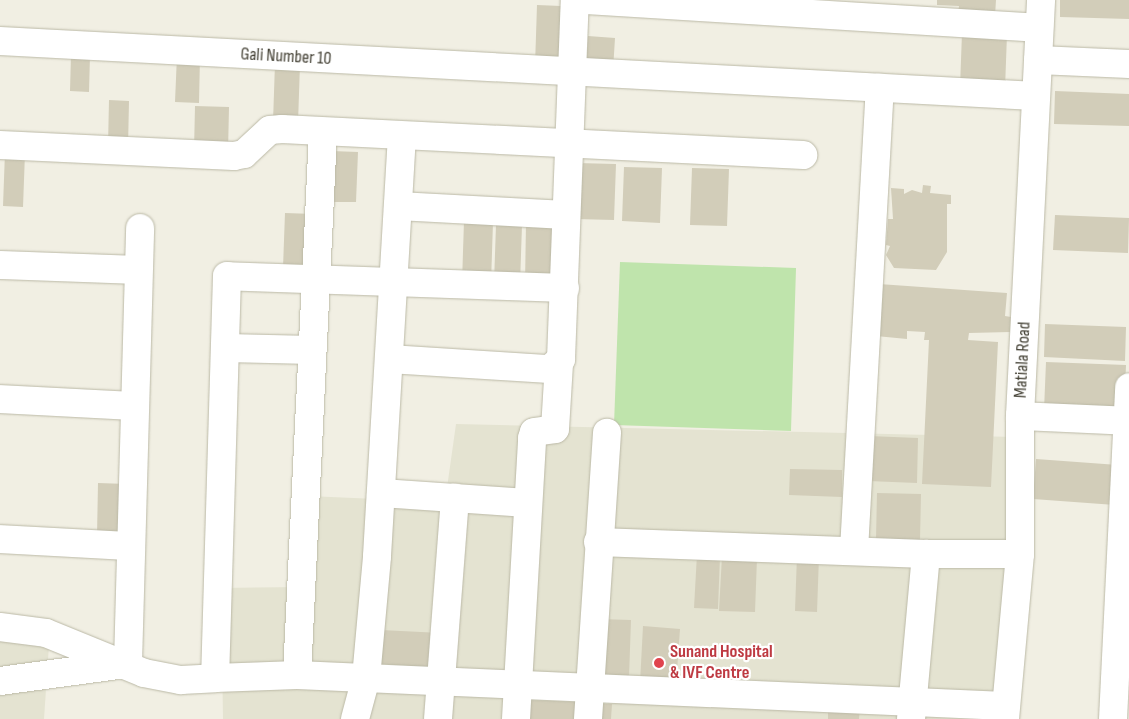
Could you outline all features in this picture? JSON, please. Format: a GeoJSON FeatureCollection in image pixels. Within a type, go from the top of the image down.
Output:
{"type":"FeatureCollection","features":[{"type":"Feature","properties":{"kind":"street"},"geometry":{"type":"LineString","coordinates":[[516,719],[532,438],[534,432],[556,429],[565,288],[568,146],[575,0]]}},
{"type":"Feature","properties":{"kind":"street"},"geometry":{"type":"LineString","coordinates":[[584,0],[1040,28]]}},
{"type":"Feature","properties":{"kind":"street","name":"Matiala Road"},"geometry":{"type":"LineString","coordinates":[[1005,712],[1020,554],[1020,416],[1041,0]]}},
{"type":"Feature","properties":{"kind":"street","name":"Gali Number 10"},"geometry":{"type":"LineString","coordinates":[[0,41],[1036,96]]}},
{"type":"Feature","properties":{"kind":"street"},"geometry":{"type":"LineString","coordinates":[[1038,60],[1129,64]]}},
{"type":"Feature","properties":{"kind":"street"},"geometry":{"type":"LineString","coordinates":[[854,550],[880,88]]}},
{"type":"Feature","properties":{"kind":"street"},"geometry":{"type":"LineString","coordinates":[[0,145],[234,156],[244,154],[270,130],[568,146],[803,155]]}},
{"type":"Feature","properties":{"kind":"street"},"geometry":{"type":"LineString","coordinates":[[297,674],[323,134]]}},
{"type":"Feature","properties":{"kind":"street"},"geometry":{"type":"LineString","coordinates":[[355,719],[366,678],[381,493],[402,138]]}},
{"type":"Feature","properties":{"kind":"street"},"geometry":{"type":"LineString","coordinates":[[398,206],[566,216]]}},
{"type":"Feature","properties":{"kind":"street"},"geometry":{"type":"LineString","coordinates":[[128,663],[128,546],[140,228]]}},
{"type":"Feature","properties":{"kind":"street"},"geometry":{"type":"LineString","coordinates":[[0,265],[138,270]]}},
{"type":"Feature","properties":{"kind":"street"},"geometry":{"type":"LineString","coordinates":[[215,678],[227,276],[565,288]]}},
{"type":"Feature","properties":{"kind":"street"},"geometry":{"type":"LineString","coordinates":[[226,348],[312,350]]}},
{"type":"Feature","properties":{"kind":"street"},"geometry":{"type":"LineString","coordinates":[[389,359],[550,369],[559,364]]}},
{"type":"Feature","properties":{"kind":"street"},"geometry":{"type":"LineString","coordinates":[[1113,719],[1129,387]]}},
{"type":"Feature","properties":{"kind":"street"},"geometry":{"type":"LineString","coordinates":[[0,399],[134,406]]}},
{"type":"Feature","properties":{"kind":"street"},"geometry":{"type":"LineString","coordinates":[[1020,416],[1128,421]]}},
{"type":"Feature","properties":{"kind":"street"},"geometry":{"type":"LineString","coordinates":[[588,719],[592,688],[598,542],[607,433]]}},
{"type":"Feature","properties":{"kind":"street"},"geometry":{"type":"LineString","coordinates":[[381,493],[528,503]]}},
{"type":"Feature","properties":{"kind":"street"},"geometry":{"type":"LineString","coordinates":[[438,719],[455,498]]}},
{"type":"Feature","properties":{"kind":"street"},"geometry":{"type":"LineString","coordinates":[[0,539],[128,546]]}},
{"type":"Feature","properties":{"kind":"street"},"geometry":{"type":"LineString","coordinates":[[598,542],[926,554],[1020,554]]}},
{"type":"Feature","properties":{"kind":"street"},"geometry":{"type":"LineString","coordinates":[[911,710],[926,554]]}},
{"type":"Feature","properties":{"kind":"street"},"geometry":{"type":"LineString","coordinates":[[0,627],[46,634],[128,663],[144,673],[181,680],[297,674],[592,688],[911,710],[1005,712]]}},
{"type":"Feature","properties":{"kind":"street"},"geometry":{"type":"LineString","coordinates":[[0,681],[128,663]]}},
{"type":"Feature","properties":{"kind":"shaded area"},"geometry":{"type":"Polygon","coordinates":[[[456,424],[1015,437],[998,719],[223,719],[221,588],[304,587],[308,496],[445,502],[456,424]]]}},
{"type":"Feature","properties":{"kind":"shaded area"},"geometry":{"type":"Polygon","coordinates":[[[0,627],[49,645],[44,719],[0,719],[0,627]]]}},
{"type":"Feature","properties":{"kind":"green space"},"geometry":{"type":"Polygon","coordinates":[[[620,262],[796,268],[791,431],[614,425],[620,262]]]}},
{"type":"Feature","properties":{"kind":"building"},"geometry":{"type":"Polygon","coordinates":[[[937,0],[996,0],[995,16],[958,14],[959,6],[937,5],[937,0]]]}},
{"type":"Feature","properties":{"kind":"building"},"geometry":{"type":"Polygon","coordinates":[[[1060,0],[1129,0],[1129,19],[1060,17],[1060,0]]]}},
{"type":"Feature","properties":{"kind":"building"},"geometry":{"type":"Polygon","coordinates":[[[537,5],[561,6],[559,66],[535,66],[537,5]]]}},
{"type":"Feature","properties":{"kind":"building"},"geometry":{"type":"Polygon","coordinates":[[[962,33],[1007,34],[1005,89],[960,87],[962,33]]]}},
{"type":"Feature","properties":{"kind":"building"},"geometry":{"type":"Polygon","coordinates":[[[588,36],[615,38],[613,70],[586,68],[588,36]]]}},
{"type":"Feature","properties":{"kind":"building"},"geometry":{"type":"Polygon","coordinates":[[[71,55],[90,55],[89,92],[70,91],[71,55]]]}},
{"type":"Feature","properties":{"kind":"building"},"geometry":{"type":"Polygon","coordinates":[[[177,55],[200,56],[199,103],[175,102],[177,55]]]}},
{"type":"Feature","properties":{"kind":"building"},"geometry":{"type":"Polygon","coordinates":[[[275,63],[300,64],[298,123],[273,122],[275,63]]]}},
{"type":"Feature","properties":{"kind":"building"},"geometry":{"type":"Polygon","coordinates":[[[1055,91],[1129,94],[1129,126],[1054,124],[1055,91]]]}},
{"type":"Feature","properties":{"kind":"building"},"geometry":{"type":"Polygon","coordinates":[[[109,100],[129,101],[128,147],[108,146],[109,100]]]}},
{"type":"Feature","properties":{"kind":"building"},"geometry":{"type":"Polygon","coordinates":[[[195,106],[229,107],[228,152],[194,151],[195,106]]]}},
{"type":"Feature","properties":{"kind":"building"},"geometry":{"type":"Polygon","coordinates":[[[331,151],[358,152],[356,202],[330,202],[331,151]]]}},
{"type":"Feature","properties":{"kind":"building"},"geometry":{"type":"Polygon","coordinates":[[[5,152],[25,153],[23,207],[3,206],[5,152]]]}},
{"type":"Feature","properties":{"kind":"building"},"geometry":{"type":"Polygon","coordinates":[[[577,163],[616,164],[614,220],[575,219],[577,163]]]}},
{"type":"Feature","properties":{"kind":"building"},"geometry":{"type":"Polygon","coordinates":[[[624,167],[662,168],[660,223],[622,221],[624,167]]]}},
{"type":"Feature","properties":{"kind":"building"},"geometry":{"type":"Polygon","coordinates":[[[692,168],[729,169],[727,226],[690,225],[692,168]]]}},
{"type":"Feature","properties":{"kind":"building"},"geometry":{"type":"Polygon","coordinates":[[[923,185],[931,186],[930,193],[951,195],[951,204],[947,204],[947,252],[936,270],[894,268],[886,255],[890,246],[886,245],[888,219],[893,219],[891,188],[904,189],[904,194],[912,190],[922,193],[923,185]]]}},
{"type":"Feature","properties":{"kind":"building"},"geometry":{"type":"Polygon","coordinates":[[[285,213],[314,214],[312,269],[283,268],[285,213]]]}},
{"type":"Feature","properties":{"kind":"building"},"geometry":{"type":"Polygon","coordinates":[[[1055,215],[1129,218],[1128,253],[1053,250],[1055,215]]]}},
{"type":"Feature","properties":{"kind":"building"},"geometry":{"type":"Polygon","coordinates":[[[464,221],[493,222],[491,283],[462,283],[464,221]]]}},
{"type":"Feature","properties":{"kind":"building"},"geometry":{"type":"Polygon","coordinates":[[[526,223],[554,224],[552,285],[525,285],[526,223]]]}},
{"type":"Feature","properties":{"kind":"building"},"geometry":{"type":"Polygon","coordinates":[[[496,225],[522,225],[520,284],[494,283],[496,225]]]}},
{"type":"Feature","properties":{"kind":"building"},"geometry":{"type":"Polygon","coordinates":[[[879,284],[1007,293],[1005,316],[1011,317],[1010,332],[969,333],[968,340],[998,342],[991,487],[922,484],[929,340],[924,340],[925,332],[907,331],[907,339],[876,336],[879,284]]]}},
{"type":"Feature","properties":{"kind":"building"},"geometry":{"type":"Polygon","coordinates":[[[1045,324],[1126,327],[1125,361],[1044,357],[1045,324]]]}},
{"type":"Feature","properties":{"kind":"building"},"geometry":{"type":"Polygon","coordinates":[[[1046,362],[1126,365],[1124,413],[1044,410],[1046,362]]]}},
{"type":"Feature","properties":{"kind":"building"},"geometry":{"type":"Polygon","coordinates":[[[869,436],[918,438],[917,483],[868,481],[869,436]]]}},
{"type":"Feature","properties":{"kind":"building"},"geometry":{"type":"Polygon","coordinates":[[[1036,459],[1118,465],[1115,505],[1033,499],[1036,459]]]}},
{"type":"Feature","properties":{"kind":"building"},"geometry":{"type":"Polygon","coordinates":[[[790,469],[842,470],[842,497],[789,495],[790,469]]]}},
{"type":"Feature","properties":{"kind":"building"},"geometry":{"type":"Polygon","coordinates":[[[98,483],[127,484],[126,538],[97,536],[98,483]]]}},
{"type":"Feature","properties":{"kind":"building"},"geometry":{"type":"Polygon","coordinates":[[[877,493],[921,494],[920,540],[876,539],[877,493]]]}},
{"type":"Feature","properties":{"kind":"building"},"geometry":{"type":"Polygon","coordinates":[[[697,554],[720,556],[718,609],[694,608],[697,554]]]}},
{"type":"Feature","properties":{"kind":"building"},"geometry":{"type":"Polygon","coordinates":[[[797,555],[819,556],[817,612],[795,611],[797,555]]]}},
{"type":"Feature","properties":{"kind":"building"},"geometry":{"type":"Polygon","coordinates":[[[722,556],[757,558],[755,612],[719,611],[722,556]]]}},
{"type":"Feature","properties":{"kind":"building"},"geometry":{"type":"Polygon","coordinates":[[[599,619],[631,620],[629,677],[596,675],[599,619]]]}},
{"type":"Feature","properties":{"kind":"building"},"geometry":{"type":"Polygon","coordinates":[[[643,626],[680,629],[676,685],[640,683],[643,626]]]}},
{"type":"Feature","properties":{"kind":"building"},"geometry":{"type":"Polygon","coordinates":[[[381,630],[441,633],[439,668],[379,664],[381,630]]]}},
{"type":"Feature","properties":{"kind":"building"},"geometry":{"type":"Polygon","coordinates":[[[526,700],[580,702],[579,719],[525,719],[526,700]]]}},
{"type":"Feature","properties":{"kind":"building"},"geometry":{"type":"Polygon","coordinates":[[[828,703],[860,705],[859,719],[828,719],[828,703]]]}},
{"type":"Feature","properties":{"kind":"building"},"geometry":{"type":"Polygon","coordinates":[[[590,704],[612,704],[611,719],[590,719],[590,704]]]}},
{"type":"Feature","properties":{"kind":"place","name":"Sunand Hospital & IVF Centre"},"geometry":{"type":"Point","coordinates":[659,663]}}]}
